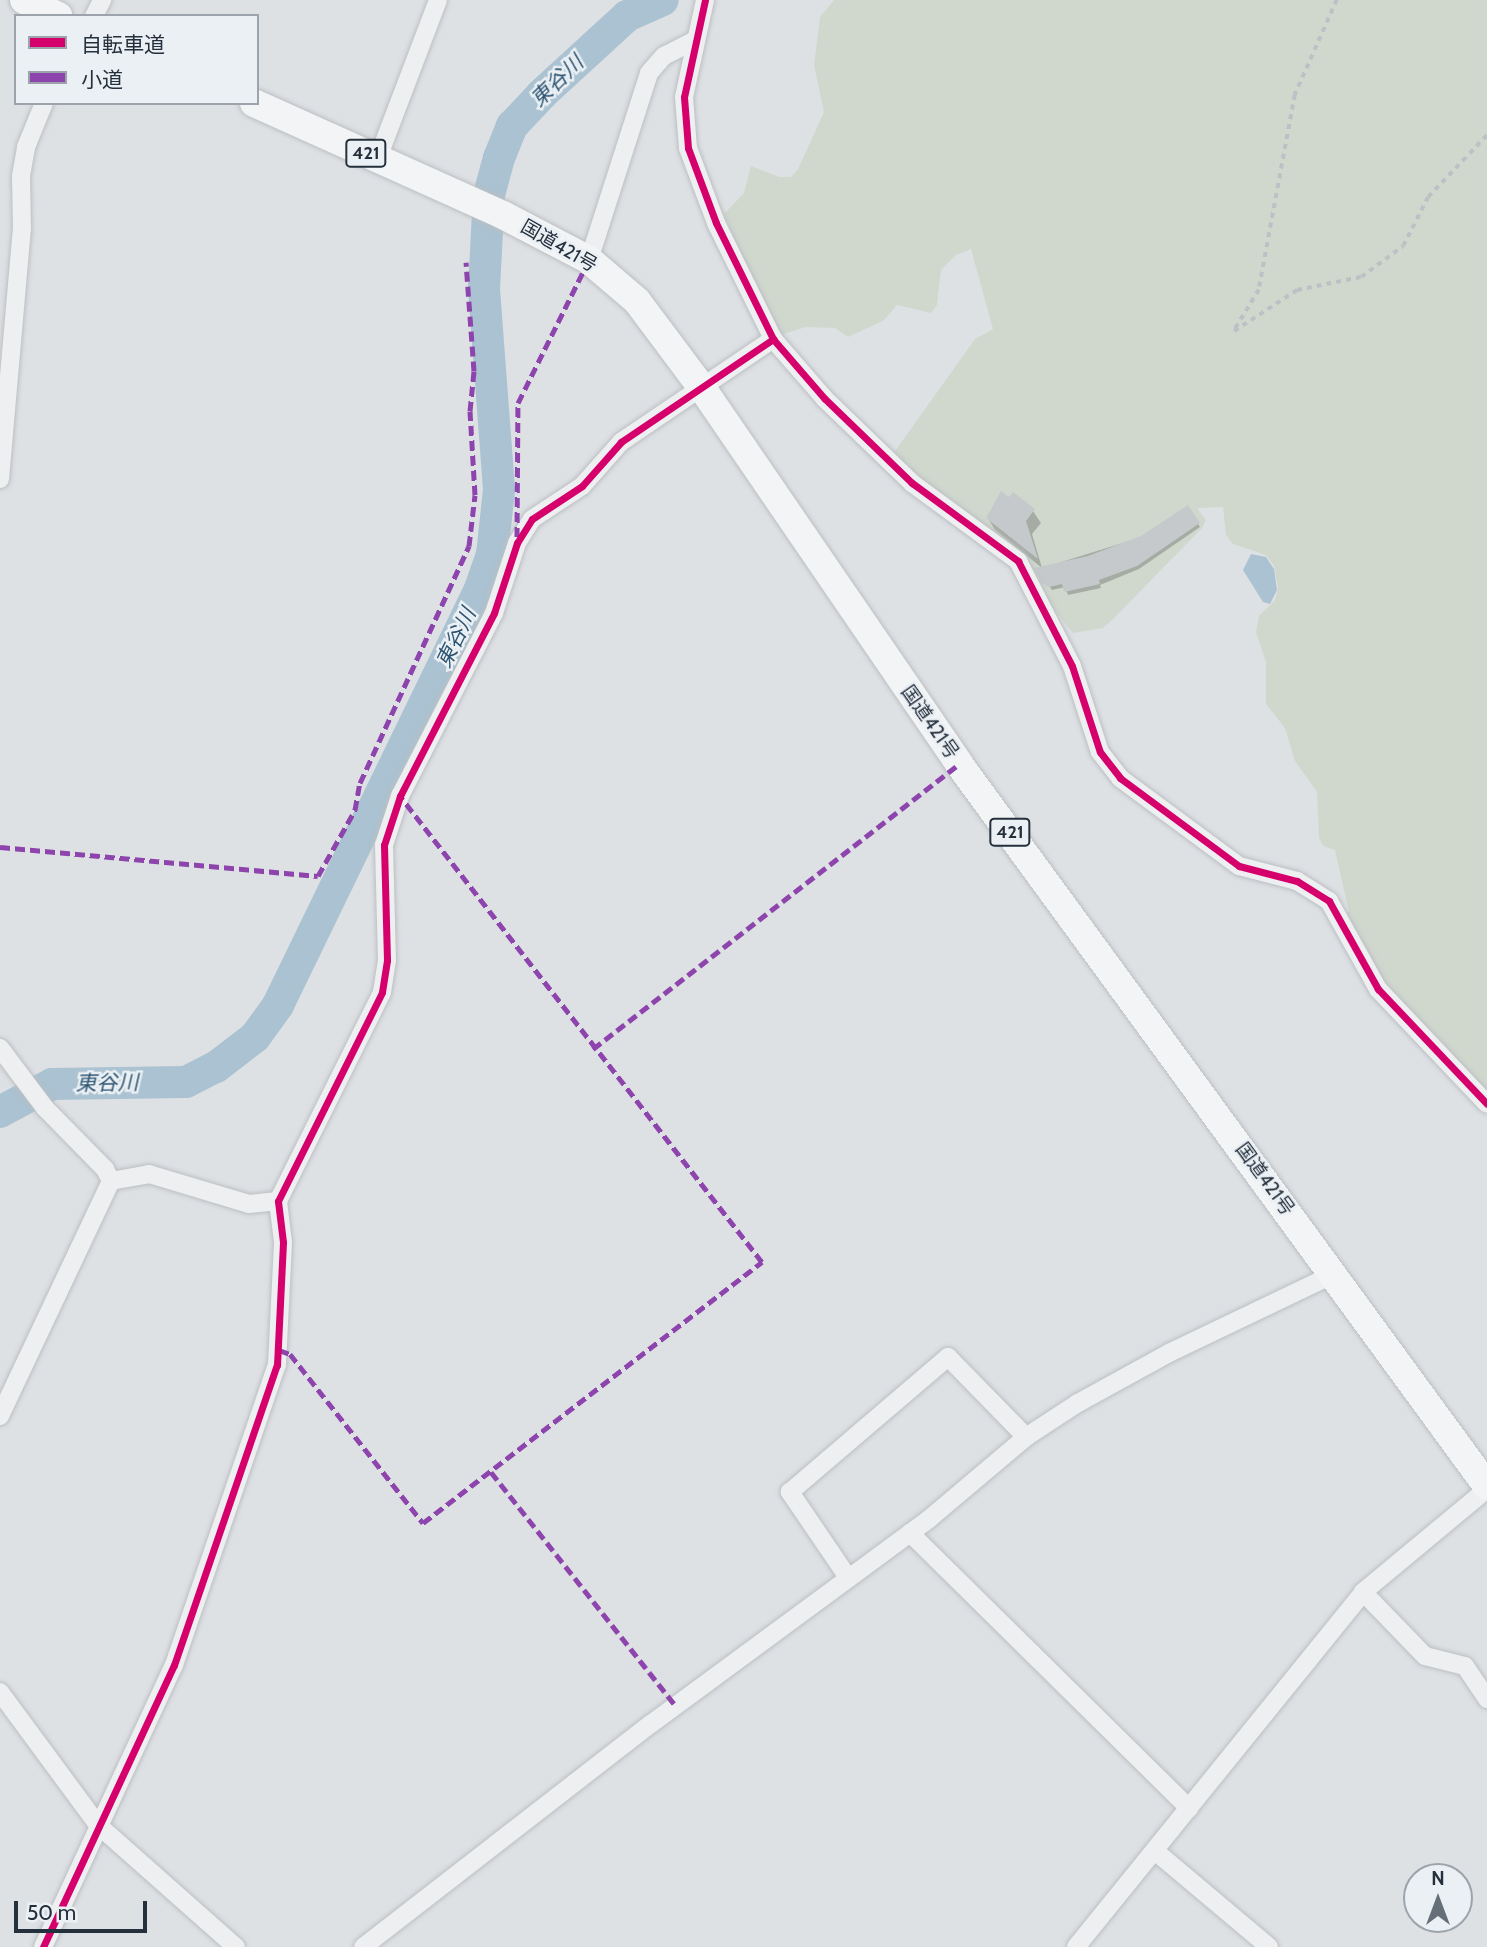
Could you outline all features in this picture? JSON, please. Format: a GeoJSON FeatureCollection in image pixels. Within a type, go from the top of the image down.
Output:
{"type":"FeatureCollection","features":[{"type":"Feature","properties":{"kind":"highway"},"geometry":{"type":"LineString","coordinates":[[24,0],[54,14]]}},
{"type":"Feature","properties":{"kind":"highway","name":"国道421号"},"geometry":{"type":"LineString","coordinates":[[259,105],[503,215],[589,260],[637,301],[702,388],[959,764],[1487,1488]]}},
{"type":"Feature","properties":{"kind":"street"},"geometry":{"type":"LineString","coordinates":[[378,158],[438,0]]}},
{"type":"Feature","properties":{"kind":"street"},"geometry":{"type":"LineString","coordinates":[[704,3],[693,41],[684,97],[688,148],[716,223],[773,338],[825,399],[912,483],[1018,561],[1072,666],[1100,752],[1120,778],[1239,866],[1297,881],[1329,901],[1378,989],[1487,1104]]}},
{"type":"Feature","properties":{"kind":"street"},"geometry":{"type":"LineString","coordinates":[[589,260],[649,74],[664,56],[693,41]]}},
{"type":"Feature","properties":{"kind":"street"},"geometry":{"type":"LineString","coordinates":[[0,479],[22,229],[21,176],[26,147],[43,105]]}},
{"type":"Feature","properties":{"kind":"street"},"geometry":{"type":"LineString","coordinates":[[43,1947],[194,1615],[277,1365],[284,1242],[278,1201],[382,992],[387,960],[384,845],[400,796],[494,613],[517,543],[532,519],[582,486],[621,442],[773,338]]}},
{"type":"Feature","properties":{"kind":"street"},"geometry":{"type":"LineString","coordinates":[[0,1048],[45,1108],[105,1169],[111,1181]]}},
{"type":"Feature","properties":{"kind":"street"},"geometry":{"type":"LineString","coordinates":[[111,1181],[149,1174],[249,1204],[278,1201]]}},
{"type":"Feature","properties":{"kind":"street"},"geometry":{"type":"LineString","coordinates":[[0,1416],[111,1181]]}},
{"type":"Feature","properties":{"kind":"street"},"geometry":{"type":"LineString","coordinates":[[363,1947],[847,1576],[910,1533],[1026,1437],[1078,1403],[1170,1353],[1334,1275]]}},
{"type":"Feature","properties":{"kind":"street"},"geometry":{"type":"LineString","coordinates":[[847,1576],[790,1492],[948,1357],[1026,1437]]}},
{"type":"Feature","properties":{"kind":"street"},"geometry":{"type":"LineString","coordinates":[[1076,1947],[1363,1592],[1487,1488]]}},
{"type":"Feature","properties":{"kind":"street"},"geometry":{"type":"LineString","coordinates":[[910,1533],[1189,1808]]}},
{"type":"Feature","properties":{"kind":"street"},"geometry":{"type":"LineString","coordinates":[[1363,1592],[1425,1656],[1465,1666],[1487,1699]]}},
{"type":"Feature","properties":{"kind":"street"},"geometry":{"type":"LineString","coordinates":[[0,1692],[98,1825],[236,1947]]}},
{"type":"Feature","properties":{"kind":"street"},"geometry":{"type":"LineString","coordinates":[[1155,1851],[1269,1947]]}},
{"type":"Feature","properties":{"kind":"path"},"geometry":{"type":"LineString","coordinates":[[1337,0],[1295,95],[1259,290],[1234,331],[1297,290],[1361,277],[1404,246],[1428,197],[1487,135]]}},
{"type":"Feature","properties":{"kind":"shaded area"},"geometry":{"type":"Polygon","coordinates":[[[834,0],[1487,0],[1487,1101],[1395,1003],[1343,912],[1349,912],[1335,850],[1323,846],[1319,838],[1317,792],[1295,761],[1285,728],[1266,704],[1266,662],[1256,632],[1259,616],[1275,600],[1278,588],[1274,566],[1266,555],[1233,544],[1226,535],[1223,507],[1197,508],[1206,520],[1202,528],[1116,616],[1103,628],[1073,633],[1031,581],[896,460],[895,451],[975,339],[993,329],[971,249],[956,255],[941,270],[937,305],[931,313],[897,305],[883,321],[848,337],[835,328],[806,327],[777,336],[745,272],[724,214],[744,193],[751,166],[779,177],[791,177],[798,169],[824,112],[814,65],[820,17],[834,0]]]}},
{"type":"Feature","properties":{"kind":"water"},"geometry":{"type":"Polygon","coordinates":[[[1251,554],[1266,557],[1274,569],[1277,590],[1270,604],[1263,602],[1243,570],[1251,554]]]}},
{"type":"Feature","properties":{"kind":"building"},"geometry":{"type":"Polygon","coordinates":[[[1001,491],[1009,497],[1013,492],[1035,509],[1026,521],[1038,559],[986,518],[1001,491]]]}},
{"type":"Feature","properties":{"kind":"building"},"geometry":{"type":"Polygon","coordinates":[[[1188,505],[1200,523],[1137,566],[1099,580],[1100,584],[1064,592],[1062,584],[1049,587],[1042,583],[1034,568],[1088,556],[1141,536],[1188,505]]]}},
{"type":"Feature","properties":{"kind":"waterway","name":"東谷川"},"geometry":{"type":"LineString","coordinates":[[0,1112],[52,1084],[186,1082],[216,1067],[255,1037],[278,1005],[480,589],[492,555],[499,489],[484,289],[489,195],[499,158],[512,126],[542,94],[627,16],[663,0]]}},
{"type":"Feature","properties":{"kind":"marked path"},"geometry":{"type":"LineString","coordinates":[[517,537],[518,403],[589,260]]}},
{"type":"Feature","properties":{"kind":"marked path"},"geometry":{"type":"LineString","coordinates":[[0,847],[318,876],[355,810],[360,783],[469,546],[475,495],[470,411],[474,371],[466,262]]}},
{"type":"Feature","properties":{"kind":"marked path"},"geometry":{"type":"LineString","coordinates":[[593,1049],[959,764]]}},
{"type":"Feature","properties":{"kind":"marked path"},"geometry":{"type":"LineString","coordinates":[[279,1350],[290,1354],[423,1523],[762,1262],[400,796]]}},
{"type":"Feature","properties":{"kind":"marked path"},"geometry":{"type":"LineString","coordinates":[[491,1472],[676,1706]]}},
{"type":"Feature","properties":{"kind":"cycle path"},"geometry":{"type":"LineString","coordinates":[[705,0],[684,97],[688,148],[716,223],[773,339],[825,399],[912,483],[1018,561],[1072,666],[1100,752],[1120,778],[1239,866],[1297,881],[1329,901],[1378,989],[1487,1104]]}},
{"type":"Feature","properties":{"kind":"cycle path"},"geometry":{"type":"LineString","coordinates":[[43,1947],[174,1665],[277,1365],[283,1242],[278,1201],[382,992],[387,960],[384,845],[400,796],[494,613],[517,543],[532,519],[582,486],[621,442],[773,339]]}}]}
